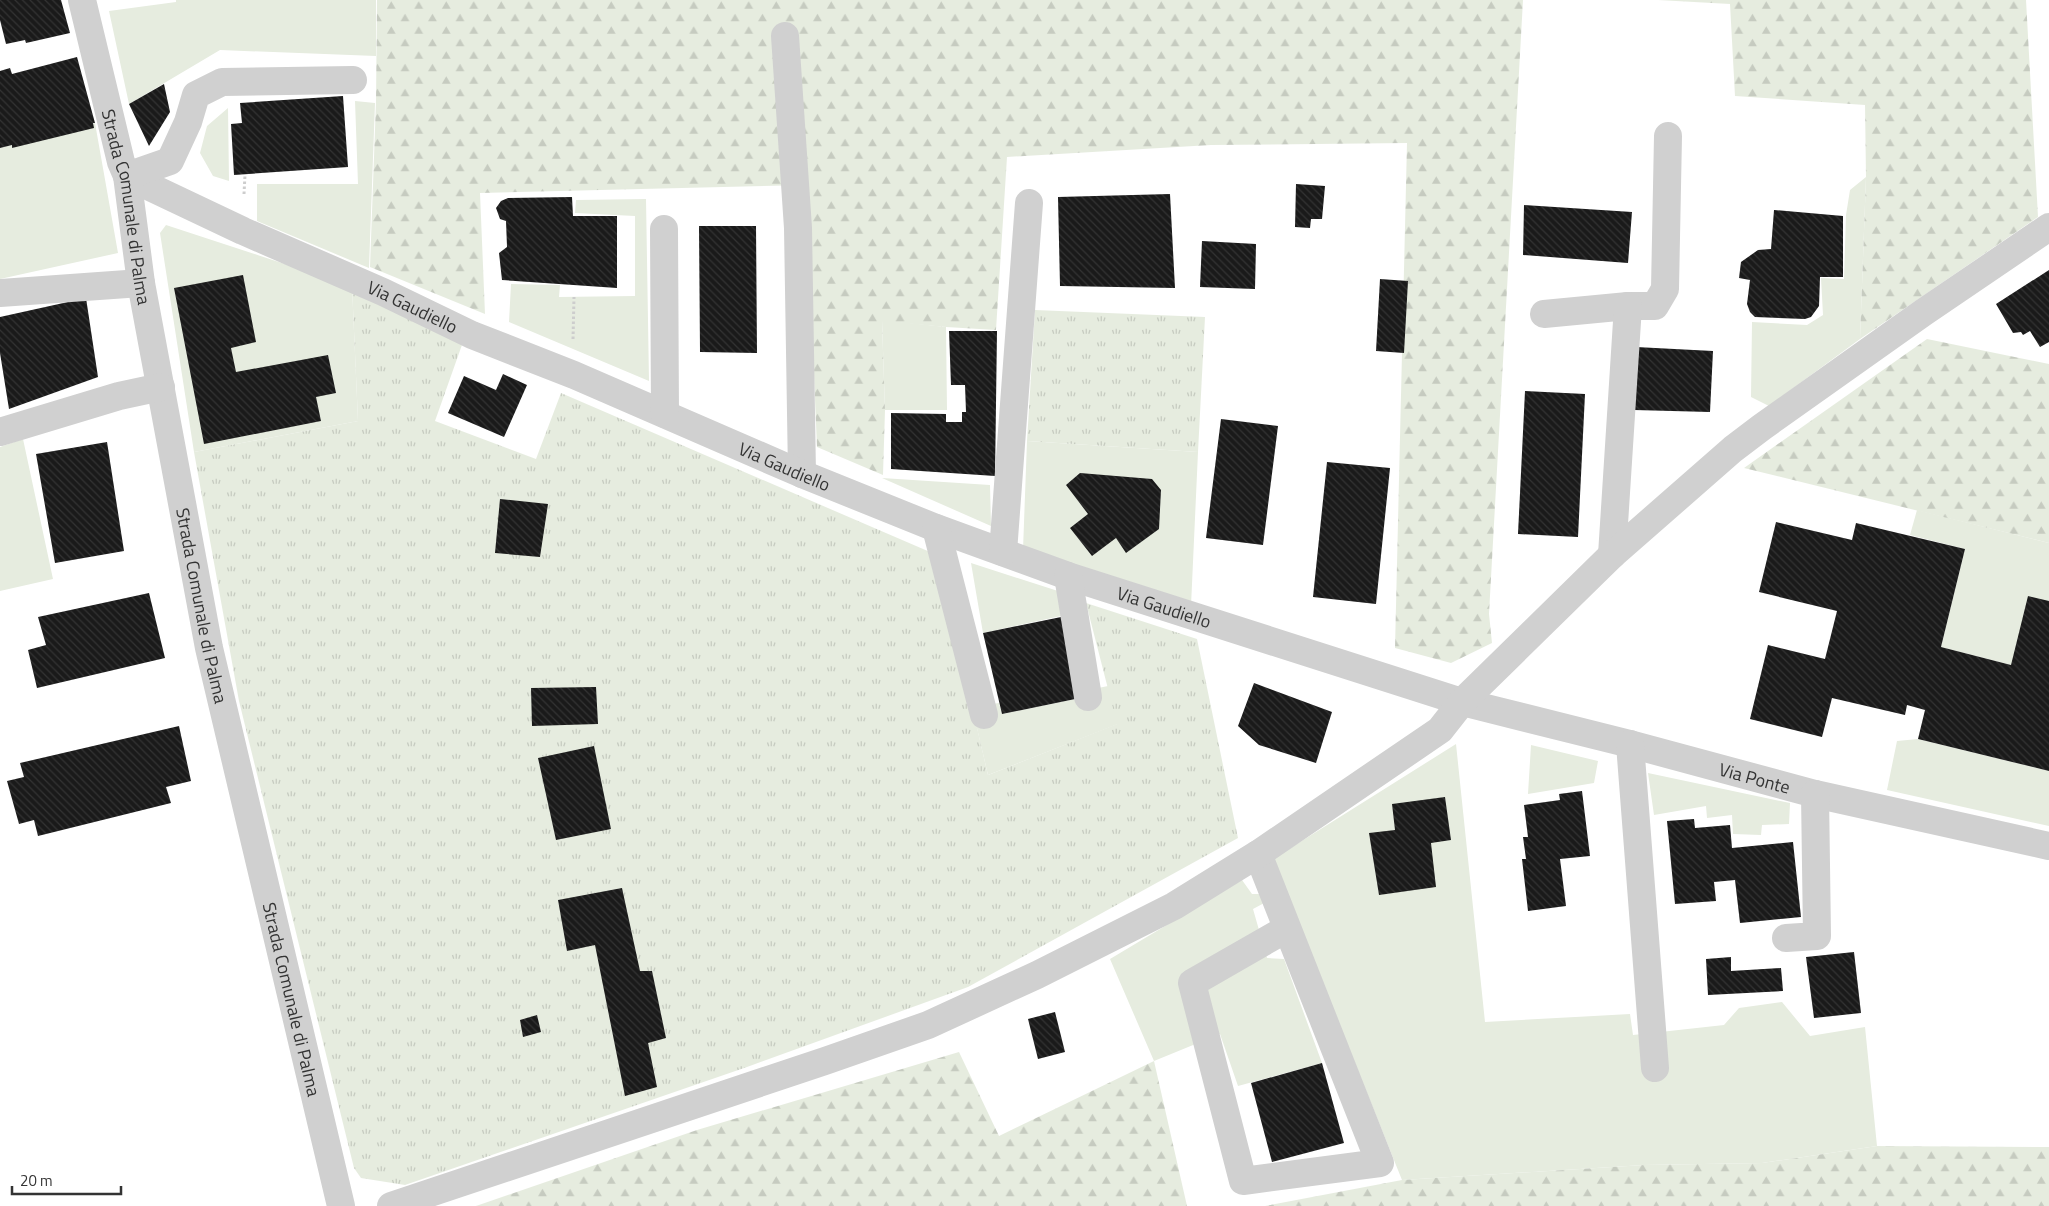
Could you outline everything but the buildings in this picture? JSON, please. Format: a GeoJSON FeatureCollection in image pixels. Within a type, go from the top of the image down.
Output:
{"type":"FeatureCollection","features":[{"type":"Feature","properties":{"kind":"street","name":"Strada Comunale di Palma"},"geometry":{"type":"LineString","coordinates":[[82,0],[121,162],[127,176],[141,283],[209,648],[340,1206]]}},
{"type":"Feature","properties":{"kind":"street"},"geometry":{"type":"LineString","coordinates":[[785,36],[798,228],[802,474]]}},
{"type":"Feature","properties":{"kind":"street"},"geometry":{"type":"LineString","coordinates":[[127,176],[170,161],[188,122],[196,95],[222,82],[352,80]]}},
{"type":"Feature","properties":{"kind":"street"},"geometry":{"type":"LineString","coordinates":[[1544,314],[1628,306],[1655,306],[1665,289],[1668,136]]}},
{"type":"Feature","properties":{"kind":"street","name":"Via Gaudiello"},"geometry":{"type":"LineString","coordinates":[[127,176],[243,231],[384,292],[472,335],[574,375],[802,474],[936,528],[1068,576],[1462,702]]}},
{"type":"Feature","properties":{"kind":"street"},"geometry":{"type":"LineString","coordinates":[[1003,552],[1029,202]]}},
{"type":"Feature","properties":{"kind":"street"},"geometry":{"type":"LineString","coordinates":[[391,1206],[928,1025],[1038,975],[1174,906],[1258,854],[1440,730],[1462,702],[1612,555],[1733,449],[1924,312],[2049,227]]}},
{"type":"Feature","properties":{"kind":"street"},"geometry":{"type":"LineString","coordinates":[[664,229],[665,414]]}},
{"type":"Feature","properties":{"kind":"street"},"geometry":{"type":"LineString","coordinates":[[0,294],[141,283]]}},
{"type":"Feature","properties":{"kind":"street"},"geometry":{"type":"LineString","coordinates":[[1612,555],[1628,306]]}},
{"type":"Feature","properties":{"kind":"street"},"geometry":{"type":"LineString","coordinates":[[0,432],[119,396],[161,387]]}},
{"type":"Feature","properties":{"kind":"street"},"geometry":{"type":"LineString","coordinates":[[936,528],[984,715]]}},
{"type":"Feature","properties":{"kind":"street"},"geometry":{"type":"LineString","coordinates":[[1068,576],[1088,698]]}},
{"type":"Feature","properties":{"kind":"street","name":"Via Ponte"},"geometry":{"type":"LineString","coordinates":[[1462,702],[1630,744],[1816,794],[2049,846]]}},
{"type":"Feature","properties":{"kind":"street"},"geometry":{"type":"LineString","coordinates":[[1630,744],[1655,1068]]}},
{"type":"Feature","properties":{"kind":"street"},"geometry":{"type":"LineString","coordinates":[[1786,938],[1817,936],[1816,794]]}},
{"type":"Feature","properties":{"kind":"street"},"geometry":{"type":"LineString","coordinates":[[1258,854],[1380,1163],[1243,1181],[1192,983],[1286,929]]}},
{"type":"Feature","properties":{"kind":"path"},"geometry":{"type":"LineString","coordinates":[[574,297],[574,375]]}},
{"type":"Feature","properties":{"kind":"green space"},"geometry":{"type":"Polygon","coordinates":[[[176,0],[376,0],[376,56],[220,50],[129,104],[109,11],[176,2],[176,0]]]}},
{"type":"Feature","properties":{"kind":"green space"},"geometry":{"type":"Polygon","coordinates":[[[377,0],[1523,0],[1489,614],[1492,643],[1451,663],[1395,648],[1407,143],[1211,145],[1007,157],[996,330],[882,321],[885,410],[883,475],[817,447],[806,185],[480,193],[485,314],[370,267],[376,102],[377,0]]]}},
{"type":"Feature","properties":{"kind":"green space"},"geometry":{"type":"Polygon","coordinates":[[[1658,0],[2026,0],[2038,217],[1860,339],[1866,177],[1865,105],[1735,96],[1730,4],[1658,0]]]}},
{"type":"Feature","properties":{"kind":"green space"},"geometry":{"type":"Polygon","coordinates":[[[355,101],[375,103],[369,268],[257,221],[257,184],[358,184],[355,101]]]}},
{"type":"Feature","properties":{"kind":"green space"},"geometry":{"type":"Polygon","coordinates":[[[228,108],[229,181],[213,176],[200,153],[207,126],[228,108]]]}},
{"type":"Feature","properties":{"kind":"green space"},"geometry":{"type":"Polygon","coordinates":[[[95,123],[118,253],[0,279],[0,148],[95,123]]]}},
{"type":"Feature","properties":{"kind":"green space"},"geometry":{"type":"Polygon","coordinates":[[[1866,177],[1860,339],[1769,406],[1751,397],[1752,322],[1807,325],[1823,315],[1821,278],[1844,279],[1846,215],[1850,190],[1866,177]]]}},
{"type":"Feature","properties":{"kind":"green space"},"geometry":{"type":"Polygon","coordinates":[[[646,199],[649,381],[509,322],[511,284],[560,285],[559,297],[635,296],[635,216],[575,213],[576,200],[646,199]]]}},
{"type":"Feature","properties":{"kind":"green space"},"geometry":{"type":"Polygon","coordinates":[[[166,225],[352,286],[358,421],[194,452],[160,233],[166,225]]]}},
{"type":"Feature","properties":{"kind":"green space"},"geometry":{"type":"Polygon","coordinates":[[[352,286],[463,342],[435,421],[536,459],[561,393],[937,555],[988,775],[1117,724],[1086,603],[1197,639],[1238,838],[968,987],[747,1067],[405,1185],[361,1178],[354,1168],[239,701],[194,452],[358,421],[352,286]]]}},
{"type":"Feature","properties":{"kind":"green space"},"geometry":{"type":"Polygon","coordinates":[[[1035,310],[1205,317],[1198,452],[1027,441],[1035,310]]]}},
{"type":"Feature","properties":{"kind":"green space"},"geometry":{"type":"Polygon","coordinates":[[[882,320],[946,327],[947,410],[885,410],[882,320]]]}},
{"type":"Feature","properties":{"kind":"green space"},"geometry":{"type":"Polygon","coordinates":[[[1927,339],[2049,364],[2049,543],[1744,468],[1927,339]]]}},
{"type":"Feature","properties":{"kind":"green space"},"geometry":{"type":"Polygon","coordinates":[[[23,439],[53,579],[0,591],[0,447],[23,439]]]}},
{"type":"Feature","properties":{"kind":"green space"},"geometry":{"type":"Polygon","coordinates":[[[1027,441],[1198,452],[1191,606],[1023,550],[1027,441]]]}},
{"type":"Feature","properties":{"kind":"green space"},"geometry":{"type":"Polygon","coordinates":[[[882,478],[990,485],[991,526],[882,478]]]}},
{"type":"Feature","properties":{"kind":"green space"},"geometry":{"type":"Polygon","coordinates":[[[1917,510],[2049,543],[2049,601],[2011,665],[1941,647],[1965,549],[1910,535],[1917,510]]]}},
{"type":"Feature","properties":{"kind":"green space"},"geometry":{"type":"Polygon","coordinates":[[[971,563],[1058,591],[1061,616],[983,633],[971,563]]]}},
{"type":"Feature","properties":{"kind":"green space"},"geometry":{"type":"Polygon","coordinates":[[[1108,686],[1118,724],[988,775],[972,707],[999,703],[1002,714],[1080,698],[1079,692],[1108,686]]]}},
{"type":"Feature","properties":{"kind":"green space"},"geometry":{"type":"Polygon","coordinates":[[[1918,739],[2049,771],[2049,826],[1887,790],[1897,741],[1918,739]]]}},
{"type":"Feature","properties":{"kind":"green space"},"geometry":{"type":"Polygon","coordinates":[[[1456,744],[1485,1022],[1630,1014],[1633,1035],[1724,1025],[1739,1008],[1782,1002],[1810,1036],[1865,1027],[1877,1146],[1762,1163],[1644,1165],[1402,1180],[1273,859],[1456,744]]]}},
{"type":"Feature","properties":{"kind":"green space"},"geometry":{"type":"Polygon","coordinates":[[[1531,745],[1598,761],[1594,783],[1528,794],[1531,745]]]}},
{"type":"Feature","properties":{"kind":"green space"},"geometry":{"type":"Polygon","coordinates":[[[1648,773],[1790,803],[1789,824],[1762,825],[1761,835],[1733,834],[1732,815],[1707,818],[1706,806],[1654,815],[1648,773]]]}},
{"type":"Feature","properties":{"kind":"green space"},"geometry":{"type":"Polygon","coordinates":[[[1242,880],[1252,894],[1266,894],[1266,902],[1253,909],[1267,958],[1284,959],[1322,1063],[1238,1086],[1220,1034],[1154,1061],[1110,959],[1242,880]]]}},
{"type":"Feature","properties":{"kind":"green space"},"geometry":{"type":"Polygon","coordinates":[[[959,1052],[999,1136],[1154,1061],[1187,1206],[476,1206],[697,1130],[959,1052]]]}},
{"type":"Feature","properties":{"kind":"green space"},"geometry":{"type":"Polygon","coordinates":[[[1877,1146],[2049,1147],[2049,1206],[1265,1206],[1402,1180],[1644,1165],[1762,1163],[1877,1146]]]}}]}
